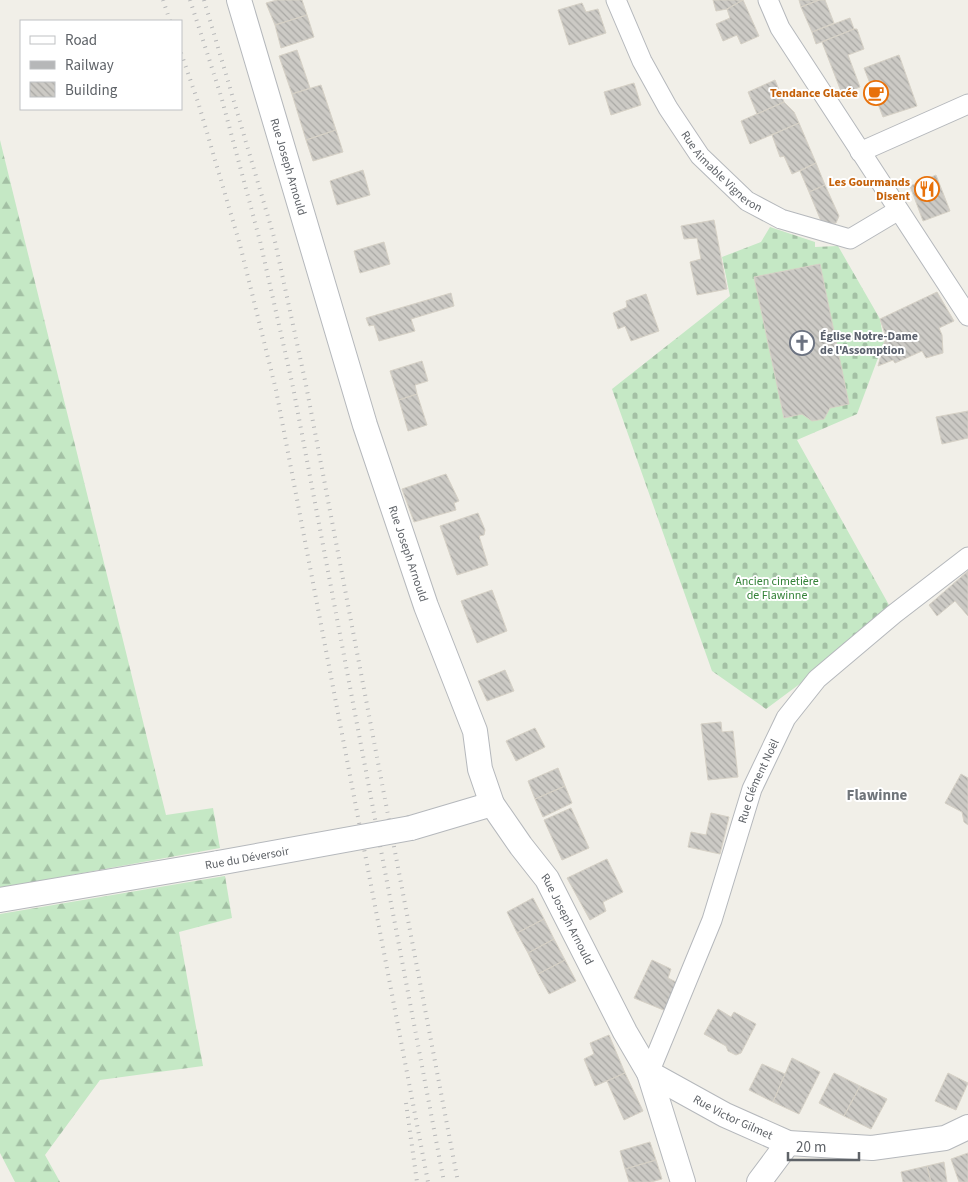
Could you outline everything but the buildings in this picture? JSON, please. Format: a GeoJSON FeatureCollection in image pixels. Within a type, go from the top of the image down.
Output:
{"type":"FeatureCollection","features":[{"type":"Feature","properties":{"kind":"street","name":"Rue Joseph Arnould"},"geometry":{"type":"LineString","coordinates":[[240,0],[365,425],[426,606],[475,731],[480,769],[492,804],[521,846],[548,879],[625,1032],[650,1073]]}},
{"type":"Feature","properties":{"kind":"street","name":"Rue Aimable Vigneron"},"geometry":{"type":"LineString","coordinates":[[616,0],[642,61],[668,108],[700,156],[748,201],[781,219],[850,239],[897,211]]}},
{"type":"Feature","properties":{"kind":"street"},"geometry":{"type":"LineString","coordinates":[[768,0],[780,28],[897,211],[968,316]]}},
{"type":"Feature","properties":{"kind":"street"},"geometry":{"type":"LineString","coordinates":[[860,152],[968,104]]}},
{"type":"Feature","properties":{"kind":"street","name":"Rue Clément Noël"},"geometry":{"type":"LineString","coordinates":[[650,1073],[712,920],[752,789],[786,718],[817,679],[894,614],[968,557]]}},
{"type":"Feature","properties":{"kind":"street","name":"Rue du Déversoir"},"geometry":{"type":"LineString","coordinates":[[0,900],[411,828],[492,804]]}},
{"type":"Feature","properties":{"kind":"street"},"geometry":{"type":"LineString","coordinates":[[650,1073],[683,1182]]}},
{"type":"Feature","properties":{"kind":"street","name":"Rue Victor Gilmet"},"geometry":{"type":"LineString","coordinates":[[650,1073],[725,1115],[788,1142],[872,1148],[946,1138],[968,1127]]}},
{"type":"Feature","properties":{"kind":"street"},"geometry":{"type":"LineString","coordinates":[[759,1182],[788,1142]]}},
{"type":"Feature","properties":{"kind":"green space"},"geometry":{"type":"Polygon","coordinates":[[[0,140],[166,815],[213,808],[220,848],[0,888],[0,140]]]}},
{"type":"Feature","properties":{"kind":"green space","name":"Ancien cimetière de Flawinne"},"geometry":{"type":"Polygon","coordinates":[[[770,227],[815,242],[815,247],[838,246],[880,319],[884,342],[857,414],[797,440],[894,614],[766,709],[712,671],[612,389],[730,296],[722,257],[761,242],[770,227]]]}},
{"type":"Feature","properties":{"kind":"green space"},"geometry":{"type":"Polygon","coordinates":[[[225,876],[232,918],[179,932],[203,1066],[100,1080],[45,1155],[60,1182],[15,1182],[0,1153],[0,914],[225,876]]]}},
{"type":"Feature","properties":{"kind":"railway"},"geometry":{"type":"LineString","coordinates":[[163,0],[170,20]]}},
{"type":"Feature","properties":{"kind":"railway"},"geometry":{"type":"LineString","coordinates":[[190,0],[221,96],[260,241],[293,387],[444,1182]]}},
{"type":"Feature","properties":{"kind":"railway"},"geometry":{"type":"LineString","coordinates":[[204,0],[274,237],[306,385],[458,1182]]}},
{"type":"Feature","properties":{"kind":"railway"},"geometry":{"type":"LineString","coordinates":[[182,56],[198,102],[240,245],[276,390],[428,1182]]}},
{"type":"Feature","properties":{"kind":"railway"},"geometry":{"type":"LineString","coordinates":[[406,1103],[417,1182]]}},
{"type":"Feature","properties":{"kind":"place","name":"Tendance Glacée"},"geometry":{"type":"Point","coordinates":[876,93]}},
{"type":"Feature","properties":{"kind":"place","name":"Les Gourmands Disent"},"geometry":{"type":"Point","coordinates":[927,189]}},
{"type":"Feature","properties":{"kind":"place","name":"Église Notre-Dame de l'Assomption"},"geometry":{"type":"Point","coordinates":[802,343]}},
{"type":"Feature","properties":{"kind":"district","name":"Flawinne"},"geometry":{"type":"Point","coordinates":[877,795]}}]}
